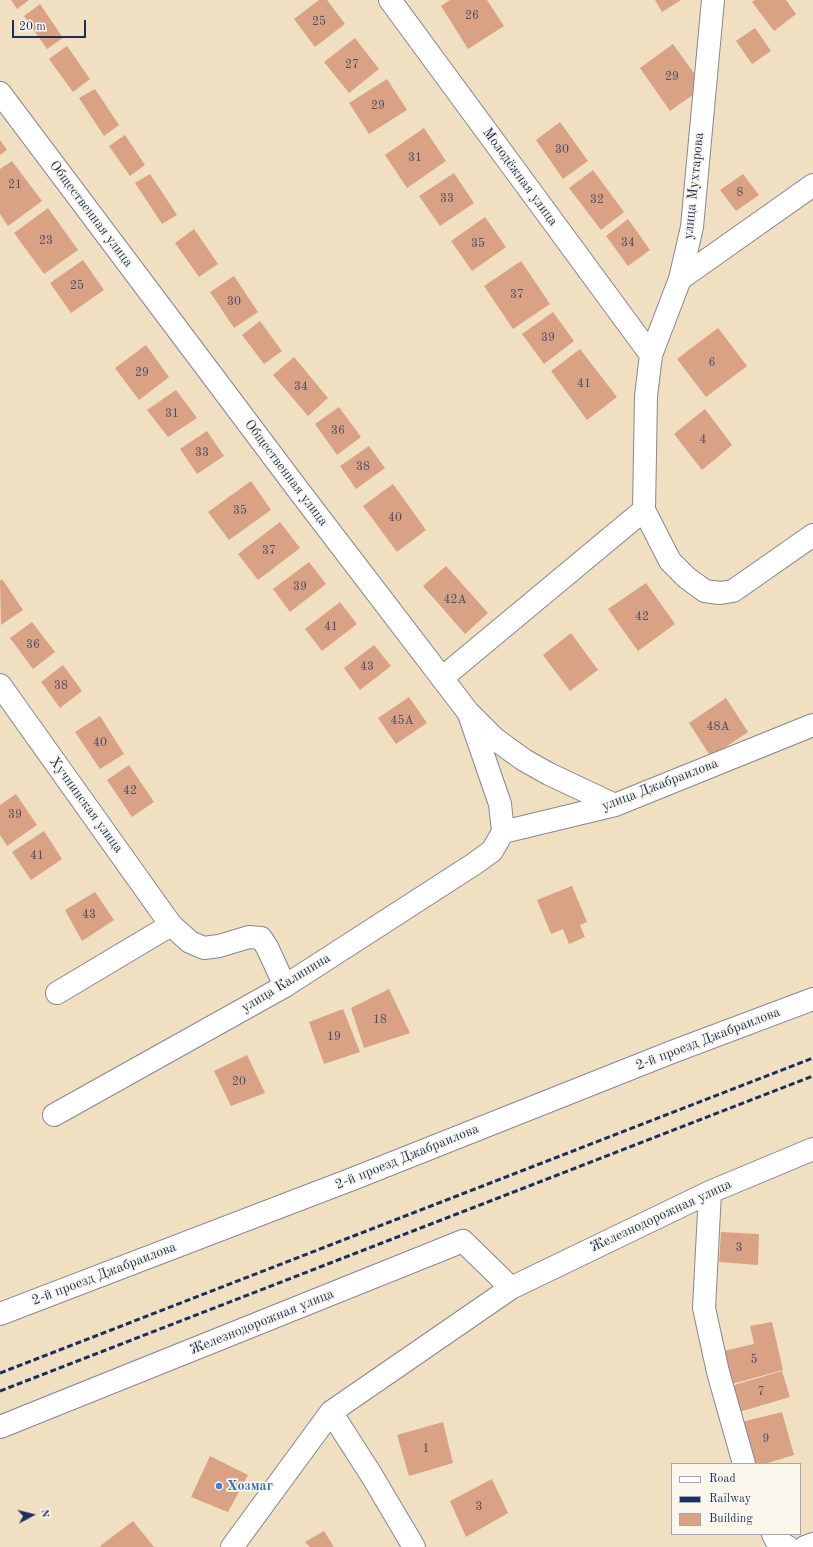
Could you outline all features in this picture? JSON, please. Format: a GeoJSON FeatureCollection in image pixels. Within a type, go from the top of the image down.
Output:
{"type":"FeatureCollection","features":[{"type":"Feature","properties":{"kind":"street","name":"Молодёжная улица"},"geometry":{"type":"LineString","coordinates":[[390,0],[651,355]]}},
{"type":"Feature","properties":{"kind":"street","name":"улица Мухтарова"},"geometry":{"type":"LineString","coordinates":[[644,510],[646,396],[651,355],[680,279],[692,227],[713,0]]}},
{"type":"Feature","properties":{"kind":"street","name":"Общественная улица"},"geometry":{"type":"LineString","coordinates":[[0,93],[468,712],[495,739],[524,760],[549,774],[615,805]]}},
{"type":"Feature","properties":{"kind":"street"},"geometry":{"type":"LineString","coordinates":[[680,279],[813,184]]}},
{"type":"Feature","properties":{"kind":"street"},"geometry":{"type":"LineString","coordinates":[[442,678],[644,510],[670,561],[687,578],[705,590],[720,593],[734,591],[813,535]]}},
{"type":"Feature","properties":{"kind":"street","name":"Хучнинская улица"},"geometry":{"type":"LineString","coordinates":[[0,685],[172,925],[190,942],[204,948],[219,946],[249,937],[261,938],[267,947],[285,986]]}},
{"type":"Feature","properties":{"kind":"street"},"geometry":{"type":"LineString","coordinates":[[468,712],[500,804],[503,832]]}},
{"type":"Feature","properties":{"kind":"street","name":"улица Джабраилова"},"geometry":{"type":"LineString","coordinates":[[503,832],[615,805],[813,725]]}},
{"type":"Feature","properties":{"kind":"street","name":"улица Калинина"},"geometry":{"type":"LineString","coordinates":[[54,1115],[285,986],[474,864],[492,851],[503,832]]}},
{"type":"Feature","properties":{"kind":"street"},"geometry":{"type":"LineString","coordinates":[[57,993],[134,946],[172,925]]}},
{"type":"Feature","properties":{"kind":"street","name":"2-й проезд Джабраилова"},"geometry":{"type":"LineString","coordinates":[[0,1314],[348,1180],[672,1052],[813,999]]}},
{"type":"Feature","properties":{"kind":"street","name":"Железнодорожная улица"},"geometry":{"type":"LineString","coordinates":[[232,1547],[331,1412],[511,1288],[710,1192],[813,1148]]}},
{"type":"Feature","properties":{"kind":"street"},"geometry":{"type":"LineString","coordinates":[[710,1192],[704,1308],[718,1372],[744,1463]]}},
{"type":"Feature","properties":{"kind":"street","name":"Железнодорожная улица"},"geometry":{"type":"LineString","coordinates":[[0,1427],[463,1241],[511,1288]]}},
{"type":"Feature","properties":{"kind":"street"},"geometry":{"type":"LineString","coordinates":[[331,1412],[372,1476],[414,1547]]}},
{"type":"Feature","properties":{"kind":"street"},"geometry":{"type":"LineString","coordinates":[[774,1535],[776,1540],[788,1547]]}},
{"type":"Feature","properties":{"kind":"street"},"geometry":{"type":"LineString","coordinates":[[805,1547],[813,1544]]}},
{"type":"Feature","properties":{"kind":"building"},"geometry":{"type":"Polygon","coordinates":[[[11,0],[29,0],[17,9],[11,0]]]}},
{"type":"Feature","properties":{"kind":"building"},"geometry":{"type":"Polygon","coordinates":[[[319,0],[327,0],[345,24],[315,47],[294,19],[319,0]]]}},
{"type":"Feature","properties":{"kind":"building"},"geometry":{"type":"Polygon","coordinates":[[[450,0],[487,0],[504,26],[468,49],[441,6],[450,0]]]}},
{"type":"Feature","properties":{"kind":"building"},"geometry":{"type":"Polygon","coordinates":[[[655,0],[681,0],[662,12],[655,0]]]}},
{"type":"Feature","properties":{"kind":"building"},"geometry":{"type":"Polygon","coordinates":[[[755,0],[786,0],[796,14],[774,31],[752,2],[755,0]]]}},
{"type":"Feature","properties":{"kind":"building"},"geometry":{"type":"Polygon","coordinates":[[[40,4],[63,38],[47,49],[24,16],[40,4]]]}},
{"type":"Feature","properties":{"kind":"building"},"geometry":{"type":"Polygon","coordinates":[[[755,28],[771,51],[752,64],[736,41],[755,28]]]}},
{"type":"Feature","properties":{"kind":"building"},"geometry":{"type":"Polygon","coordinates":[[[355,38],[379,69],[349,93],[324,62],[355,38]]]}},
{"type":"Feature","properties":{"kind":"building"},"geometry":{"type":"Polygon","coordinates":[[[673,44],[704,87],[670,111],[640,68],[673,44]]]}},
{"type":"Feature","properties":{"kind":"building"},"geometry":{"type":"Polygon","coordinates":[[[67,46],[90,79],[73,92],[49,59],[67,46]]]}},
{"type":"Feature","properties":{"kind":"building"},"geometry":{"type":"Polygon","coordinates":[[[387,79],[407,110],[369,134],[349,103],[387,79]]]}},
{"type":"Feature","properties":{"kind":"building"},"geometry":{"type":"Polygon","coordinates":[[[95,89],[119,125],[104,136],[79,98],[95,89]]]}},
{"type":"Feature","properties":{"kind":"building"},"geometry":{"type":"Polygon","coordinates":[[[560,122],[588,161],[563,179],[536,140],[560,122]]]}},
{"type":"Feature","properties":{"kind":"building"},"geometry":{"type":"Polygon","coordinates":[[[424,128],[446,161],[407,188],[385,155],[424,128]]]}},
{"type":"Feature","properties":{"kind":"building"},"geometry":{"type":"Polygon","coordinates":[[[125,135],[145,165],[130,176],[109,146],[125,135]]]}},
{"type":"Feature","properties":{"kind":"building"},"geometry":{"type":"Polygon","coordinates":[[[0,140],[7,150],[0,155],[0,140]]]}},
{"type":"Feature","properties":{"kind":"building"},"geometry":{"type":"Polygon","coordinates":[[[12,161],[42,201],[8,226],[0,214],[0,169],[12,161]]]}},
{"type":"Feature","properties":{"kind":"building"},"geometry":{"type":"Polygon","coordinates":[[[593,170],[624,212],[601,230],[569,188],[593,170]]]}},
{"type":"Feature","properties":{"kind":"building"},"geometry":{"type":"Polygon","coordinates":[[[454,173],[474,203],[440,226],[419,196],[454,173]]]}},
{"type":"Feature","properties":{"kind":"building"},"geometry":{"type":"Polygon","coordinates":[[[150,174],[177,215],[162,224],[135,183],[150,174]]]}},
{"type":"Feature","properties":{"kind":"building"},"geometry":{"type":"Polygon","coordinates":[[[743,174],[759,195],[736,211],[720,190],[743,174]]]}},
{"type":"Feature","properties":{"kind":"building"},"geometry":{"type":"Polygon","coordinates":[[[48,208],[78,250],[44,274],[14,233],[48,208]]]}},
{"type":"Feature","properties":{"kind":"building"},"geometry":{"type":"Polygon","coordinates":[[[485,217],[506,247],[472,271],[451,241],[485,217]]]}},
{"type":"Feature","properties":{"kind":"building"},"geometry":{"type":"Polygon","coordinates":[[[628,219],[650,250],[628,266],[606,236],[628,219]]]}},
{"type":"Feature","properties":{"kind":"building"},"geometry":{"type":"Polygon","coordinates":[[[194,229],[218,264],[199,277],[175,243],[194,229]]]}},
{"type":"Feature","properties":{"kind":"building"},"geometry":{"type":"Polygon","coordinates":[[[83,260],[104,290],[71,313],[50,283],[83,260]]]}},
{"type":"Feature","properties":{"kind":"building"},"geometry":{"type":"Polygon","coordinates":[[[521,261],[550,304],[513,329],[484,286],[521,261]]]}},
{"type":"Feature","properties":{"kind":"building"},"geometry":{"type":"Polygon","coordinates":[[[234,276],[258,312],[234,328],[210,292],[234,276]]]}},
{"type":"Feature","properties":{"kind":"building"},"geometry":{"type":"Polygon","coordinates":[[[553,312],[574,341],[544,364],[522,334],[553,312]]]}},
{"type":"Feature","properties":{"kind":"building"},"geometry":{"type":"Polygon","coordinates":[[[260,321],[282,351],[264,364],[242,335],[260,321]]]}},
{"type":"Feature","properties":{"kind":"building"},"geometry":{"type":"Polygon","coordinates":[[[718,328],[747,366],[706,397],[677,359],[718,328]]]}},
{"type":"Feature","properties":{"kind":"building"},"geometry":{"type":"Polygon","coordinates":[[[146,345],[169,377],[139,400],[115,368],[146,345]]]}},
{"type":"Feature","properties":{"kind":"building"},"geometry":{"type":"Polygon","coordinates":[[[580,349],[617,397],[587,420],[551,371],[580,349]]]}},
{"type":"Feature","properties":{"kind":"building"},"geometry":{"type":"Polygon","coordinates":[[[294,357],[328,398],[308,416],[273,375],[294,357]]]}},
{"type":"Feature","properties":{"kind":"building"},"geometry":{"type":"Polygon","coordinates":[[[176,390],[197,418],[168,437],[147,410],[176,390]]]}},
{"type":"Feature","properties":{"kind":"building"},"geometry":{"type":"Polygon","coordinates":[[[339,407],[361,437],[337,455],[315,424],[339,407]]]}},
{"type":"Feature","properties":{"kind":"building"},"geometry":{"type":"Polygon","coordinates":[[[705,409],[732,445],[702,470],[674,434],[705,409]]]}},
{"type":"Feature","properties":{"kind":"building"},"geometry":{"type":"Polygon","coordinates":[[[207,431],[224,456],[197,474],[180,449],[207,431]]]}},
{"type":"Feature","properties":{"kind":"building"},"geometry":{"type":"Polygon","coordinates":[[[369,446],[385,468],[356,489],[340,466],[369,446]]]}},
{"type":"Feature","properties":{"kind":"building"},"geometry":{"type":"Polygon","coordinates":[[[251,481],[271,510],[229,540],[208,512],[251,481]]]}},
{"type":"Feature","properties":{"kind":"building"},"geometry":{"type":"Polygon","coordinates":[[[393,484],[426,530],[397,552],[363,506],[393,484]]]}},
{"type":"Feature","properties":{"kind":"building"},"geometry":{"type":"Polygon","coordinates":[[[280,522],[300,548],[258,580],[238,554],[280,522]]]}},
{"type":"Feature","properties":{"kind":"building"},"geometry":{"type":"Polygon","coordinates":[[[309,562],[326,584],[290,612],[273,589],[309,562]]]}},
{"type":"Feature","properties":{"kind":"building"},"geometry":{"type":"Polygon","coordinates":[[[446,566],[488,613],[465,634],[423,586],[446,566]]]}},
{"type":"Feature","properties":{"kind":"building"},"geometry":{"type":"Polygon","coordinates":[[[2,579],[23,610],[1,625],[0,581],[2,579]]]}},
{"type":"Feature","properties":{"kind":"building"},"geometry":{"type":"Polygon","coordinates":[[[646,583],[675,624],[638,651],[608,609],[646,583]]]}},
{"type":"Feature","properties":{"kind":"building"},"geometry":{"type":"Polygon","coordinates":[[[340,602],[357,624],[322,651],[305,629],[340,602]]]}},
{"type":"Feature","properties":{"kind":"building"},"geometry":{"type":"Polygon","coordinates":[[[32,622],[55,652],[33,669],[10,638],[32,622]]]}},
{"type":"Feature","properties":{"kind":"building"},"geometry":{"type":"Polygon","coordinates":[[[571,633],[598,670],[570,691],[543,655],[571,633]]]}},
{"type":"Feature","properties":{"kind":"building"},"geometry":{"type":"Polygon","coordinates":[[[374,645],[391,666],[360,690],[344,668],[374,645]]]}},
{"type":"Feature","properties":{"kind":"building"},"geometry":{"type":"Polygon","coordinates":[[[63,665],[82,691],[60,708],[41,682],[63,665]]]}},
{"type":"Feature","properties":{"kind":"building"},"geometry":{"type":"Polygon","coordinates":[[[409,697],[427,723],[396,744],[378,718],[409,697]]]}},
{"type":"Feature","properties":{"kind":"building"},"geometry":{"type":"Polygon","coordinates":[[[726,698],[748,732],[711,757],[689,723],[726,698]]]}},
{"type":"Feature","properties":{"kind":"building"},"geometry":{"type":"Polygon","coordinates":[[[100,716],[124,754],[100,769],[75,732],[100,716]]]}},
{"type":"Feature","properties":{"kind":"building"},"geometry":{"type":"Polygon","coordinates":[[[129,765],[154,802],[132,817],[107,780],[129,765]]]}},
{"type":"Feature","properties":{"kind":"building"},"geometry":{"type":"Polygon","coordinates":[[[16,794],[37,825],[7,846],[0,835],[0,805],[16,794]]]}},
{"type":"Feature","properties":{"kind":"building"},"geometry":{"type":"Polygon","coordinates":[[[44,831],[62,859],[31,880],[12,852],[44,831]]]}},
{"type":"Feature","properties":{"kind":"building"},"geometry":{"type":"Polygon","coordinates":[[[572,886],[587,922],[580,925],[585,937],[569,944],[563,929],[551,934],[537,900],[572,886]]]}},
{"type":"Feature","properties":{"kind":"building"},"geometry":{"type":"Polygon","coordinates":[[[95,892],[114,920],[82,941],[65,910],[95,892]]]}},
{"type":"Feature","properties":{"kind":"building"},"geometry":{"type":"Polygon","coordinates":[[[389,989],[410,1033],[364,1048],[351,1008],[389,989]]]}},
{"type":"Feature","properties":{"kind":"building"},"geometry":{"type":"Polygon","coordinates":[[[343,1009],[360,1052],[324,1064],[309,1022],[343,1009]]]}},
{"type":"Feature","properties":{"kind":"building"},"geometry":{"type":"Polygon","coordinates":[[[247,1055],[265,1093],[231,1106],[214,1071],[247,1055]]]}},
{"type":"Feature","properties":{"kind":"building"},"geometry":{"type":"Polygon","coordinates":[[[721,1232],[759,1234],[758,1265],[719,1262],[721,1232]]]}},
{"type":"Feature","properties":{"kind":"building"},"geometry":{"type":"Polygon","coordinates":[[[772,1322],[783,1370],[732,1384],[724,1351],[754,1344],[750,1326],[772,1322]]]}},
{"type":"Feature","properties":{"kind":"building"},"geometry":{"type":"Polygon","coordinates":[[[782,1371],[790,1397],[739,1412],[731,1386],[782,1371]]]}},
{"type":"Feature","properties":{"kind":"building"},"geometry":{"type":"Polygon","coordinates":[[[782,1412],[794,1455],[767,1463],[748,1463],[738,1423],[782,1412]]]}},
{"type":"Feature","properties":{"kind":"building"},"geometry":{"type":"Polygon","coordinates":[[[443,1422],[453,1463],[409,1476],[397,1435],[443,1422]]]}},
{"type":"Feature","properties":{"kind":"building","name":"Хозмаг"},"geometry":{"type":"Polygon","coordinates":[[[210,1456],[248,1475],[228,1512],[191,1497],[210,1456]]]}},
{"type":"Feature","properties":{"kind":"building"},"geometry":{"type":"Polygon","coordinates":[[[492,1479],[508,1513],[466,1537],[450,1501],[492,1479]]]}},
{"type":"Feature","properties":{"kind":"building"},"geometry":{"type":"Polygon","coordinates":[[[133,1521],[154,1547],[100,1546],[133,1521]]]}},
{"type":"Feature","properties":{"kind":"building"},"geometry":{"type":"Polygon","coordinates":[[[324,1531],[334,1547],[310,1547],[305,1542],[324,1531]]]}},
{"type":"Feature","properties":{"kind":"railway"},"geometry":{"type":"LineString","coordinates":[[0,1373],[813,1058]]}},
{"type":"Feature","properties":{"kind":"railway"},"geometry":{"type":"LineString","coordinates":[[0,1391],[813,1076]]}},
{"type":"Feature","properties":{"kind":"place","name":"Хозмаг"},"geometry":{"type":"Point","coordinates":[219,1486]}}]}
